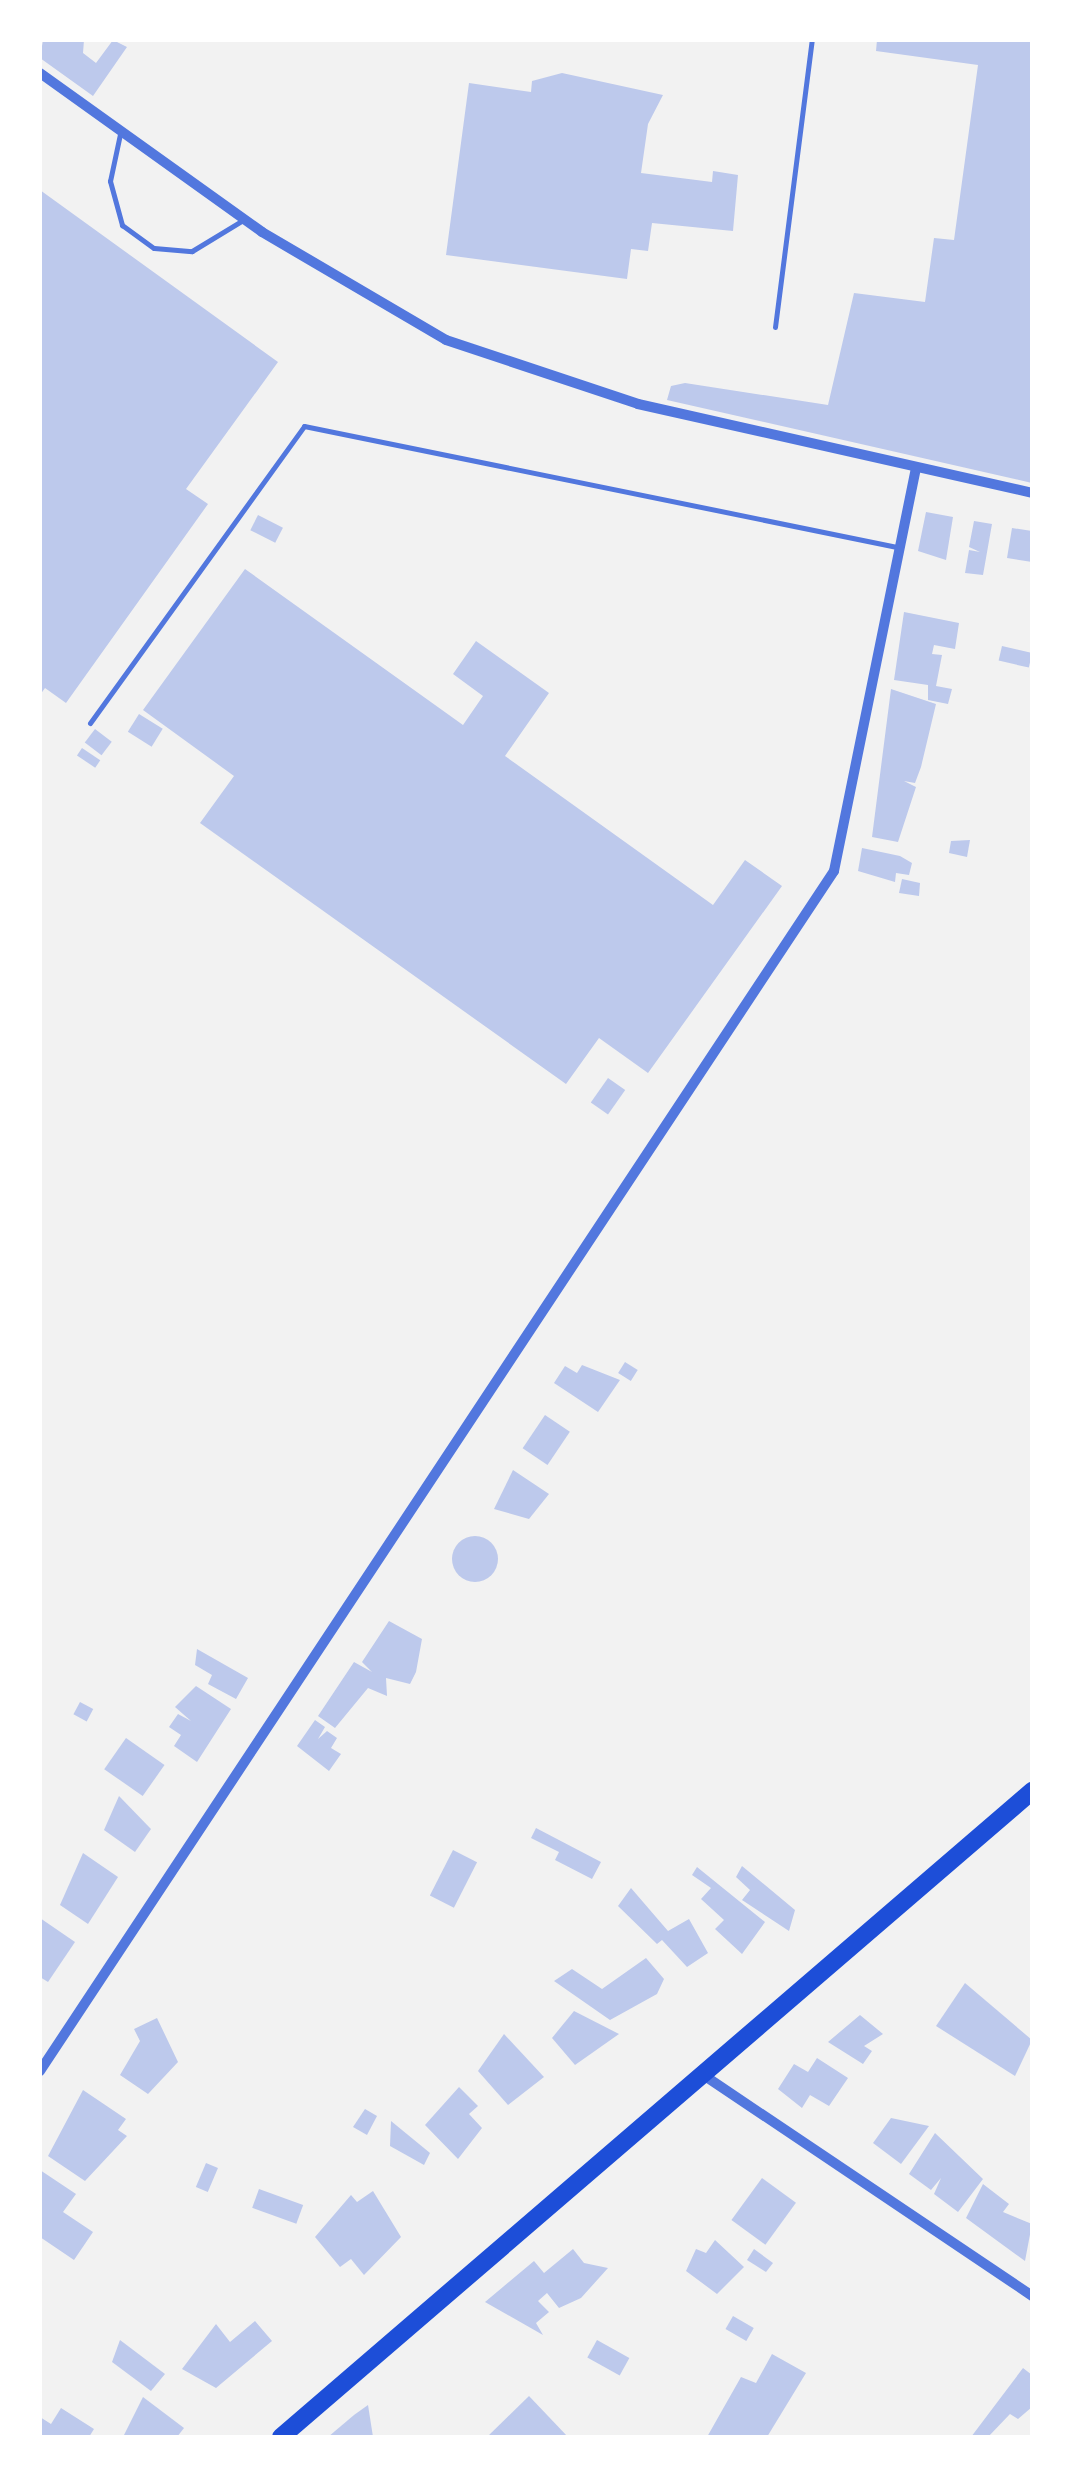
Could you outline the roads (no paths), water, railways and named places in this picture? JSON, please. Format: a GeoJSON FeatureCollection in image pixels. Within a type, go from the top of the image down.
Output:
{"type":"FeatureCollection","features":[{"type":"Feature","properties":{"kind":"main road"},"geometry":{"type":"LineString","coordinates":[[281,2437],[1032,1791]]}},
{"type":"Feature","properties":{"kind":"street"},"geometry":{"type":"LineString","coordinates":[[40,73],[244,219],[462,346],[638,404],[1032,492]]}},
{"type":"Feature","properties":{"kind":"street"},"geometry":{"type":"LineString","coordinates":[[40,2071],[834,871],[916,468]]}},
{"type":"Feature","properties":{"kind":"street"},"geometry":{"type":"LineString","coordinates":[[702,2074],[1032,2296]]}},
{"type":"Feature","properties":{"kind":"lane"},"geometry":{"type":"LineString","coordinates":[[775,327],[812,40]]}},
{"type":"Feature","properties":{"kind":"lane"},"geometry":{"type":"LineString","coordinates":[[122,131],[110,152],[114,196],[122,225],[154,248],[192,251],[225,240],[244,219]]}},
{"type":"Feature","properties":{"kind":"lane"},"geometry":{"type":"LineString","coordinates":[[90,723],[304,426],[897,547]]}}]}
